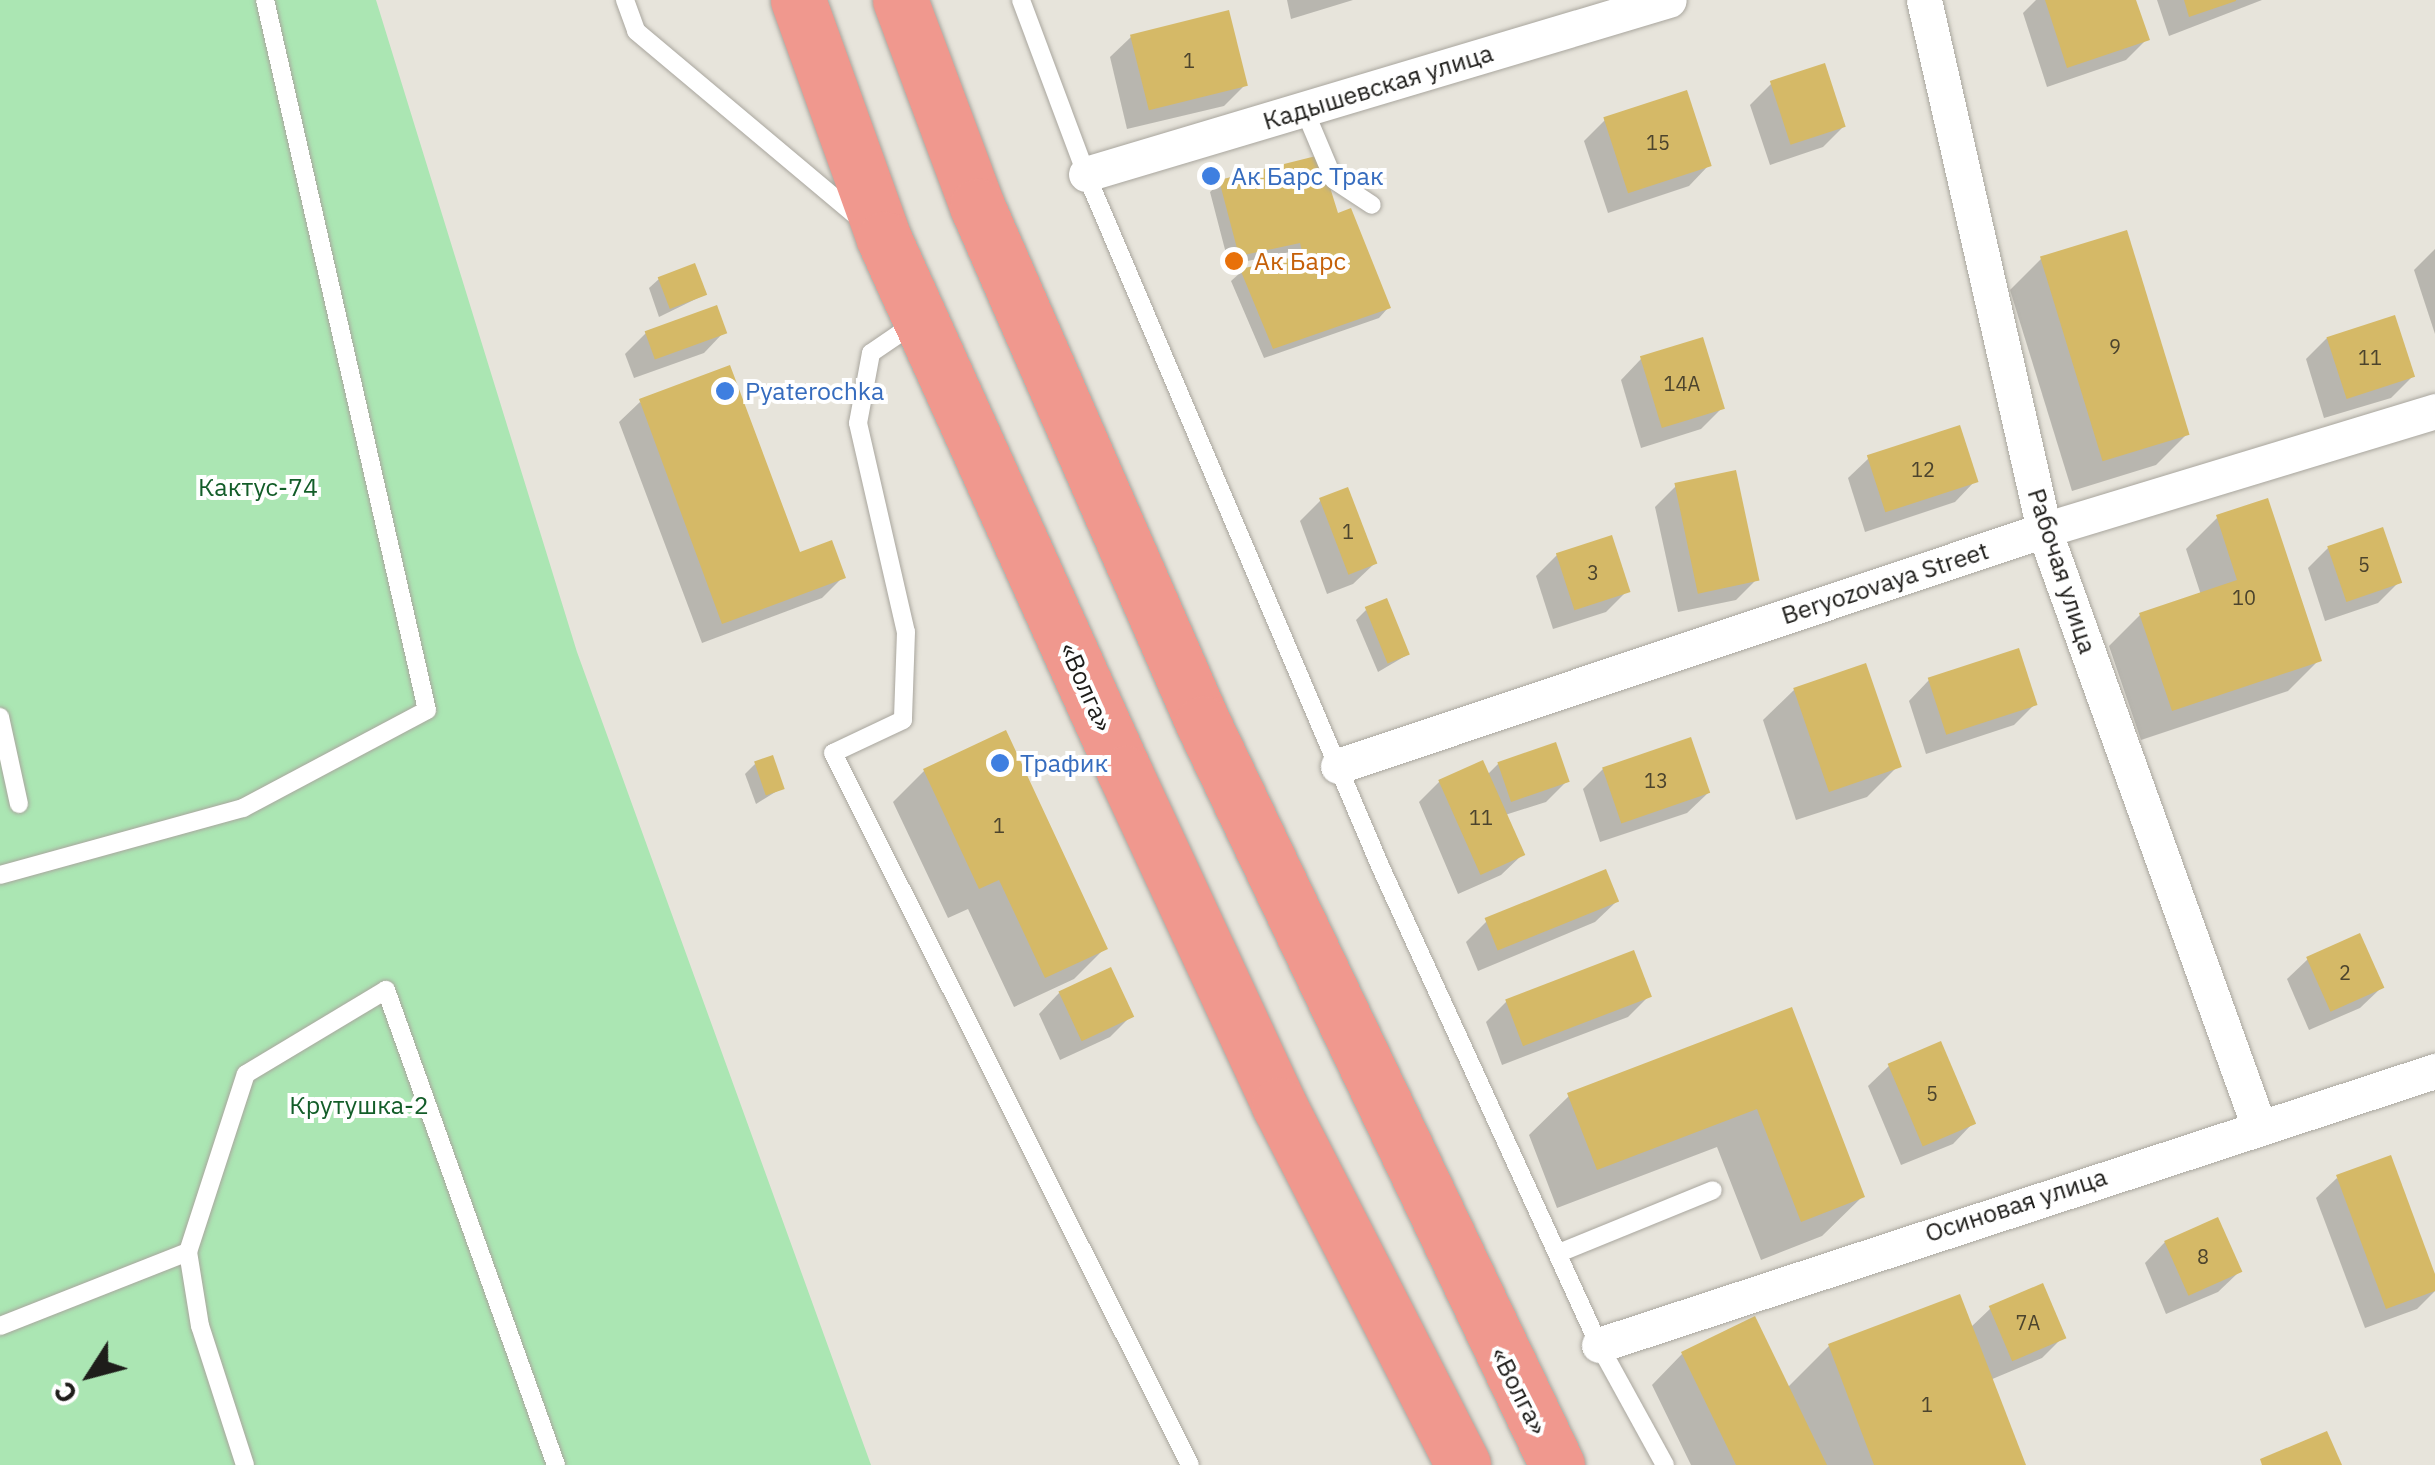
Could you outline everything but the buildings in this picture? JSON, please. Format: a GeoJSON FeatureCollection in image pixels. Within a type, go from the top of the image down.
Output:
{"type":"FeatureCollection","features":[{"type":"Feature","properties":{"kind":"highway","name":"«Волга»"},"geometry":{"type":"LineString","coordinates":[[798,0],[884,239],[920,320],[1279,1105],[1464,1465]]}},
{"type":"Feature","properties":{"kind":"highway","name":"«Волга»"},"geometry":{"type":"LineString","coordinates":[[900,0],[977,206],[1203,723],[1556,1465]]}},
{"type":"Feature","properties":{"kind":"street","name":"Кадышевская улица"},"geometry":{"type":"LineString","coordinates":[[1086,174],[1669,0]]}},
{"type":"Feature","properties":{"kind":"street","name":"Рабочая улица"},"geometry":{"type":"LineString","coordinates":[[1924,0],[2044,530],[2258,1124]]}},
{"type":"Feature","properties":{"kind":"street","name":"Beryozovaya Street"},"geometry":{"type":"LineString","coordinates":[[1338,766],[2044,530],[2435,411]]}},
{"type":"Feature","properties":{"kind":"street","name":"Осиновая улица"},"geometry":{"type":"LineString","coordinates":[[1598,1345],[2258,1124],[2435,1071]]}},
{"type":"Feature","properties":{"kind":"lane"},"geometry":{"type":"LineString","coordinates":[[0,876],[243,808],[426,710],[265,0]]}},
{"type":"Feature","properties":{"kind":"lane"},"geometry":{"type":"LineString","coordinates":[[625,0],[636,31],[884,239]]}},
{"type":"Feature","properties":{"kind":"lane"},"geometry":{"type":"LineString","coordinates":[[1021,0],[1086,174],[1338,766],[1560,1253],[1598,1345],[1665,1465]]}},
{"type":"Feature","properties":{"kind":"lane"},"geometry":{"type":"LineString","coordinates":[[1304,108],[1334,180],[1372,206]]}},
{"type":"Feature","properties":{"kind":"lane"},"geometry":{"type":"LineString","coordinates":[[920,320],[871,353],[858,423],[906,632],[903,720],[833,753],[1190,1465]]}},
{"type":"Feature","properties":{"kind":"lane"},"geometry":{"type":"LineString","coordinates":[[0,717],[20,804]]}},
{"type":"Feature","properties":{"kind":"lane"},"geometry":{"type":"LineString","coordinates":[[245,1465],[200,1326],[188,1252],[246,1074],[386,990],[556,1465]]}},
{"type":"Feature","properties":{"kind":"lane"},"geometry":{"type":"LineString","coordinates":[[1560,1253],[1713,1190]]}},
{"type":"Feature","properties":{"kind":"lane"},"geometry":{"type":"LineString","coordinates":[[0,1326],[188,1252]]}},
{"type":"Feature","properties":{"kind":"green space"},"geometry":{"type":"Polygon","coordinates":[[[0,0],[376,0],[577,652],[871,1465],[0,1465],[0,0]]]}},
{"type":"Feature","properties":{"kind":"place","name":"Ак Барс Трак"},"geometry":{"type":"Point","coordinates":[1211,176]}},
{"type":"Feature","properties":{"kind":"place","name":"Ак Барс"},"geometry":{"type":"Point","coordinates":[1234,261]}},
{"type":"Feature","properties":{"kind":"place","name":"Pyaterochka"},"geometry":{"type":"Point","coordinates":[725,391]}},
{"type":"Feature","properties":{"kind":"place","name":"Трафик"},"geometry":{"type":"Point","coordinates":[1000,763]}},
{"type":"Feature","properties":{"kind":"park label","name":"Кактус-74"},"geometry":{"type":"Point","coordinates":[258,487]}},
{"type":"Feature","properties":{"kind":"park label","name":"Крутушка-2"},"geometry":{"type":"Point","coordinates":[359,1105]}}]}
